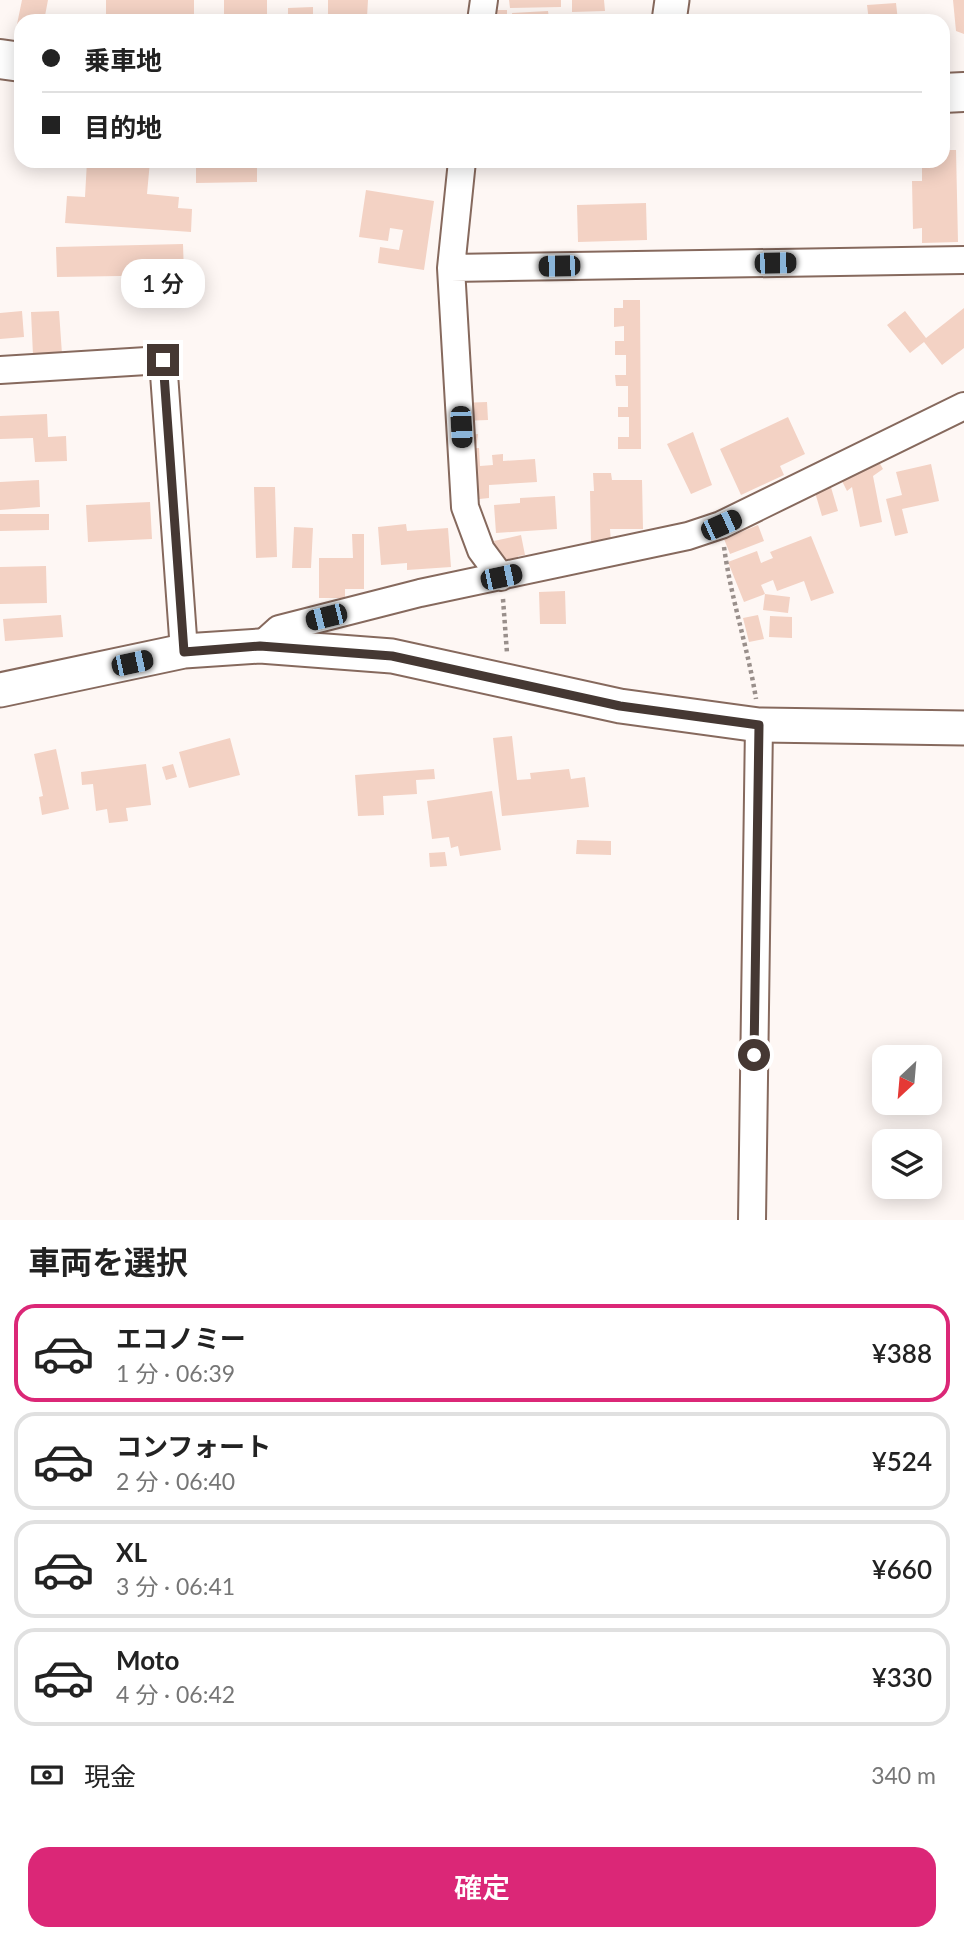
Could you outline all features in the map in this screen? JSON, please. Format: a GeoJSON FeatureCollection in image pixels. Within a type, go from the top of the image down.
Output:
{"type":"FeatureCollection","features":[{"type":"Feature","properties":{"kind":"street"},"geometry":{"type":"LineString","coordinates":[[461,168],[451,268],[465,507],[481,550],[501,577]]}},
{"type":"Feature","properties":{"kind":"street"},"geometry":{"type":"LineString","coordinates":[[451,268],[964,260]]}},
{"type":"Feature","properties":{"kind":"street"},"geometry":{"type":"LineString","coordinates":[[0,370],[163,360],[184,652]]}},
{"type":"Feature","properties":{"kind":"street"},"geometry":{"type":"LineString","coordinates":[[260,646],[279,629],[420,593],[688,536],[721,525],[964,406]]}},
{"type":"Feature","properties":{"kind":"street"},"geometry":{"type":"LineString","coordinates":[[0,690],[184,652],[260,646],[392,656],[620,706],[759,725],[964,728]]}},
{"type":"Feature","properties":{"kind":"street"},"geometry":{"type":"LineString","coordinates":[[752,1220],[759,725]]}},
{"type":"Feature","properties":{"kind":"path"},"geometry":{"type":"LineString","coordinates":[[721,525],[730,592],[750,659],[759,725]]}},
{"type":"Feature","properties":{"kind":"path"},"geometry":{"type":"LineString","coordinates":[[501,577],[509,682]]}},
{"type":"Feature","properties":{"kind":"building"},"geometry":{"type":"Polygon","coordinates":[[[22,0],[48,0],[45,14],[19,14],[22,0]]]}},
{"type":"Feature","properties":{"kind":"building"},"geometry":{"type":"Polygon","coordinates":[[[106,0],[194,0],[194,14],[106,14],[106,0]]]}},
{"type":"Feature","properties":{"kind":"building"},"geometry":{"type":"Polygon","coordinates":[[[224,0],[267,0],[267,14],[224,14],[224,0]]]}},
{"type":"Feature","properties":{"kind":"building"},"geometry":{"type":"Polygon","coordinates":[[[328,0],[368,0],[367,14],[328,14],[328,0]]]}},
{"type":"Feature","properties":{"kind":"building"},"geometry":{"type":"Polygon","coordinates":[[[509,0],[561,0],[561,7],[510,8],[509,0]]]}},
{"type":"Feature","properties":{"kind":"building"},"geometry":{"type":"Polygon","coordinates":[[[572,0],[604,0],[605,11],[572,12],[572,0]]]}},
{"type":"Feature","properties":{"kind":"building"},"geometry":{"type":"Polygon","coordinates":[[[953,0],[964,0],[964,34],[956,31],[953,0]]]}},
{"type":"Feature","properties":{"kind":"building"},"geometry":{"type":"Polygon","coordinates":[[[896,3],[897,14],[868,14],[867,5],[896,3]]]}},
{"type":"Feature","properties":{"kind":"building"},"geometry":{"type":"Polygon","coordinates":[[[313,7],[313,14],[288,14],[288,8],[313,7]]]}},
{"type":"Feature","properties":{"kind":"building"},"geometry":{"type":"Polygon","coordinates":[[[493,10],[507,10],[507,14],[493,14],[493,10]]]}},
{"type":"Feature","properties":{"kind":"building"},"geometry":{"type":"Polygon","coordinates":[[[548,11],[548,14],[512,14],[548,11]]]}},
{"type":"Feature","properties":{"kind":"building"},"geometry":{"type":"Polygon","coordinates":[[[950,150],[956,150],[958,242],[922,243],[922,228],[913,229],[912,181],[922,181],[922,168],[950,168],[950,150]]]}},
{"type":"Feature","properties":{"kind":"building"},"geometry":{"type":"Polygon","coordinates":[[[87,168],[149,168],[147,194],[179,197],[178,208],[192,209],[191,232],[65,223],[67,196],[85,197],[87,168]]]}},
{"type":"Feature","properties":{"kind":"building"},"geometry":{"type":"Polygon","coordinates":[[[196,168],[257,168],[257,182],[196,183],[196,168]]]}},
{"type":"Feature","properties":{"kind":"building"},"geometry":{"type":"Polygon","coordinates":[[[366,190],[434,201],[424,270],[378,263],[380,247],[399,250],[403,230],[390,228],[388,241],[359,237],[366,190]]]}},
{"type":"Feature","properties":{"kind":"building"},"geometry":{"type":"Polygon","coordinates":[[[646,203],[647,240],[578,242],[577,205],[646,203]]]}},
{"type":"Feature","properties":{"kind":"building"},"geometry":{"type":"Polygon","coordinates":[[[183,244],[184,275],[57,277],[56,247],[183,244]]]}},
{"type":"Feature","properties":{"kind":"building"},"geometry":{"type":"Polygon","coordinates":[[[623,300],[640,300],[641,449],[618,449],[618,437],[629,437],[629,417],[618,417],[618,407],[628,407],[628,386],[616,386],[615,375],[626,375],[626,355],[615,355],[615,341],[624,341],[624,326],[614,327],[614,308],[623,308],[623,300]]]}},
{"type":"Feature","properties":{"kind":"building"},"geometry":{"type":"Polygon","coordinates":[[[964,308],[964,348],[942,365],[924,342],[910,353],[887,325],[905,311],[926,338],[964,308]]]}},
{"type":"Feature","properties":{"kind":"building"},"geometry":{"type":"Polygon","coordinates":[[[22,311],[24,337],[0,339],[0,313],[22,311]]]}},
{"type":"Feature","properties":{"kind":"building"},"geometry":{"type":"Polygon","coordinates":[[[59,311],[62,354],[33,355],[31,312],[59,311]]]}},
{"type":"Feature","properties":{"kind":"building"},"geometry":{"type":"Polygon","coordinates":[[[487,402],[488,420],[461,421],[460,403],[487,402]]]}},
{"type":"Feature","properties":{"kind":"building"},"geometry":{"type":"Polygon","coordinates":[[[47,414],[48,437],[66,436],[67,461],[35,462],[33,438],[0,439],[0,416],[47,414]]]}},
{"type":"Feature","properties":{"kind":"building"},"geometry":{"type":"Polygon","coordinates":[[[788,417],[805,454],[780,466],[784,475],[741,495],[720,449],[788,417]]]}},
{"type":"Feature","properties":{"kind":"building"},"geometry":{"type":"Polygon","coordinates":[[[693,432],[712,485],[691,494],[667,444],[693,432]]]}},
{"type":"Feature","properties":{"kind":"building"},"geometry":{"type":"Polygon","coordinates":[[[478,434],[476,448],[479,448],[480,466],[493,465],[492,455],[503,454],[503,461],[535,459],[537,482],[489,485],[489,498],[470,500],[467,435],[478,434]]]}},
{"type":"Feature","properties":{"kind":"building"},"geometry":{"type":"Polygon","coordinates":[[[875,455],[883,469],[873,476],[882,522],[860,527],[852,487],[847,491],[840,477],[875,455]]]}},
{"type":"Feature","properties":{"kind":"building"},"geometry":{"type":"Polygon","coordinates":[[[931,464],[939,501],[902,509],[908,533],[895,536],[886,499],[902,495],[896,472],[931,464]]]}},
{"type":"Feature","properties":{"kind":"building"},"geometry":{"type":"Polygon","coordinates":[[[593,473],[611,473],[612,480],[642,480],[643,529],[610,529],[611,542],[591,542],[590,491],[594,491],[593,473]]]}},
{"type":"Feature","properties":{"kind":"building"},"geometry":{"type":"Polygon","coordinates":[[[39,480],[40,507],[0,510],[0,482],[39,480]]]}},
{"type":"Feature","properties":{"kind":"building"},"geometry":{"type":"Polygon","coordinates":[[[830,484],[838,511],[822,516],[814,489],[830,484]]]}},
{"type":"Feature","properties":{"kind":"building"},"geometry":{"type":"Polygon","coordinates":[[[254,487],[275,487],[277,557],[256,558],[254,487]]]}},
{"type":"Feature","properties":{"kind":"building"},"geometry":{"type":"Polygon","coordinates":[[[555,496],[557,529],[496,533],[494,505],[520,503],[520,498],[555,496]]]}},
{"type":"Feature","properties":{"kind":"building"},"geometry":{"type":"Polygon","coordinates":[[[150,502],[152,539],[88,542],[86,505],[150,502]]]}},
{"type":"Feature","properties":{"kind":"building"},"geometry":{"type":"Polygon","coordinates":[[[0,514],[49,514],[49,530],[0,531],[0,514]]]}},
{"type":"Feature","properties":{"kind":"building"},"geometry":{"type":"Polygon","coordinates":[[[406,524],[407,531],[448,528],[451,567],[407,570],[407,563],[381,565],[378,527],[406,524]]]}},
{"type":"Feature","properties":{"kind":"building"},"geometry":{"type":"Polygon","coordinates":[[[758,525],[764,541],[730,554],[724,539],[758,525]]]}},
{"type":"Feature","properties":{"kind":"building"},"geometry":{"type":"Polygon","coordinates":[[[294,527],[313,528],[311,568],[292,568],[294,527]]]}},
{"type":"Feature","properties":{"kind":"building"},"geometry":{"type":"Polygon","coordinates":[[[352,534],[364,534],[364,589],[345,589],[345,598],[319,598],[319,558],[353,558],[352,534]]]}},
{"type":"Feature","properties":{"kind":"building"},"geometry":{"type":"Polygon","coordinates":[[[521,535],[525,555],[518,556],[519,562],[499,566],[494,541],[521,535]]]}},
{"type":"Feature","properties":{"kind":"building"},"geometry":{"type":"Polygon","coordinates":[[[811,536],[834,593],[811,601],[804,581],[777,591],[773,580],[761,585],[765,594],[744,602],[728,562],[757,551],[761,563],[773,558],[770,552],[811,536]]]}},
{"type":"Feature","properties":{"kind":"building"},"geometry":{"type":"Polygon","coordinates":[[[46,566],[47,603],[0,604],[0,567],[46,566]]]}},
{"type":"Feature","properties":{"kind":"building"},"geometry":{"type":"Polygon","coordinates":[[[565,591],[566,624],[540,624],[539,592],[565,591]]]}},
{"type":"Feature","properties":{"kind":"building"},"geometry":{"type":"Polygon","coordinates":[[[765,594],[790,597],[788,613],[763,610],[765,594]]]}},
{"type":"Feature","properties":{"kind":"building"},"geometry":{"type":"Polygon","coordinates":[[[61,615],[63,637],[5,641],[3,619],[61,615]]]}},
{"type":"Feature","properties":{"kind":"building"},"geometry":{"type":"Polygon","coordinates":[[[758,615],[764,639],[749,642],[743,618],[758,615]]]}},
{"type":"Feature","properties":{"kind":"building"},"geometry":{"type":"Polygon","coordinates":[[[770,616],[792,617],[792,638],[769,637],[770,616]]]}},
{"type":"Feature","properties":{"kind":"building"},"geometry":{"type":"Polygon","coordinates":[[[512,736],[517,780],[531,779],[530,773],[569,769],[571,779],[585,777],[589,807],[502,816],[493,738],[512,736]]]}},
{"type":"Feature","properties":{"kind":"building"},"geometry":{"type":"Polygon","coordinates":[[[230,738],[240,775],[189,788],[179,752],[230,738]]]}},
{"type":"Feature","properties":{"kind":"building"},"geometry":{"type":"Polygon","coordinates":[[[56,749],[69,809],[42,815],[39,797],[43,796],[34,754],[56,749]]]}},
{"type":"Feature","properties":{"kind":"building"},"geometry":{"type":"Polygon","coordinates":[[[146,764],[151,805],[126,808],[128,821],[109,823],[107,809],[96,811],[93,784],[82,785],[81,772],[146,764]]]}},
{"type":"Feature","properties":{"kind":"building"},"geometry":{"type":"Polygon","coordinates":[[[173,764],[177,777],[166,780],[162,767],[173,764]]]}},
{"type":"Feature","properties":{"kind":"building"},"geometry":{"type":"Polygon","coordinates":[[[434,769],[435,779],[416,780],[417,794],[383,796],[384,815],[358,816],[355,775],[434,769]]]}},
{"type":"Feature","properties":{"kind":"building"},"geometry":{"type":"Polygon","coordinates":[[[492,791],[501,850],[460,856],[458,846],[451,848],[449,837],[432,839],[427,801],[492,791]]]}},
{"type":"Feature","properties":{"kind":"building"},"geometry":{"type":"Polygon","coordinates":[[[577,840],[611,841],[611,855],[576,854],[577,840]]]}},
{"type":"Feature","properties":{"kind":"building"},"geometry":{"type":"Polygon","coordinates":[[[445,852],[447,866],[430,867],[429,853],[445,852]]]}},
{"type":"Feature","properties":{"kind":"route"},"geometry":{"type":"LineString","coordinates":[[163,360],[184,652],[260,646],[392,656],[620,706],[759,725],[754,1055]]}}]}
